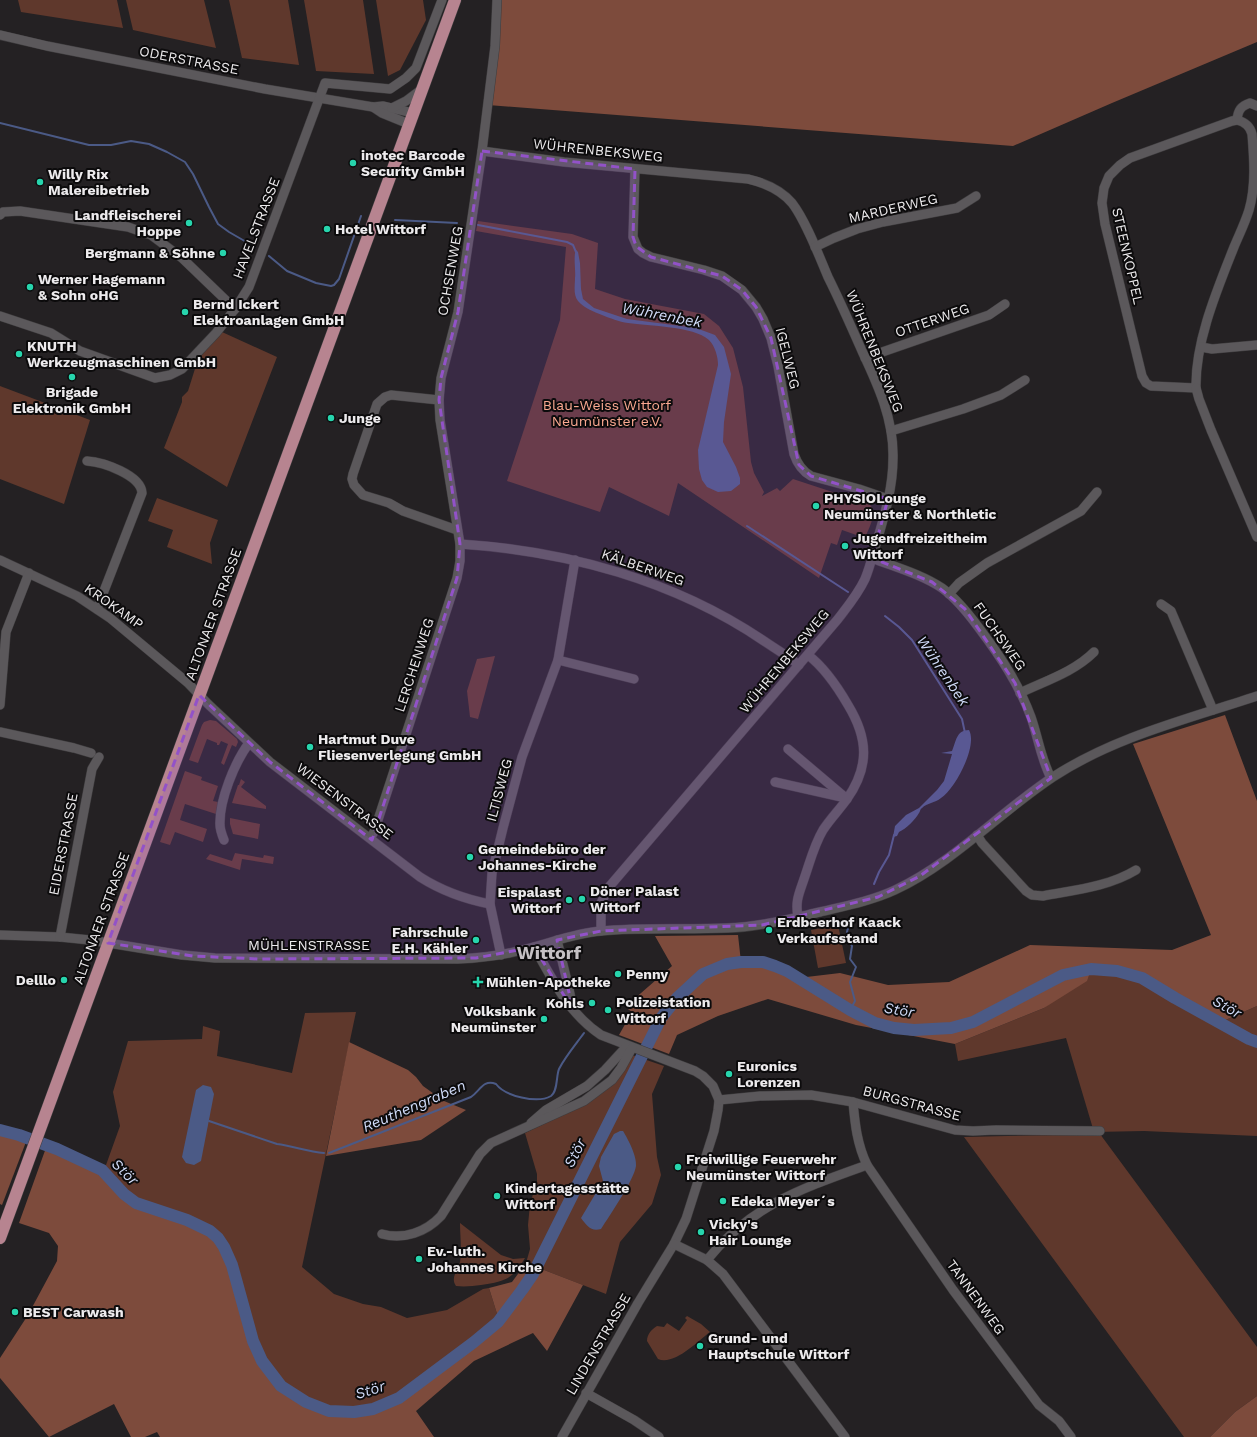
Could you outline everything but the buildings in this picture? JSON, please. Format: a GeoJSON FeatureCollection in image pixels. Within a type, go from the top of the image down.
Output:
{"type":"FeatureCollection","features":[{"type":"Feature","properties":{"kind":"main road","name":"ALTONAER STRASSE"},"geometry":{"type":"LineString","coordinates":[[0,1238],[455,0]]}},
{"type":"Feature","properties":{"kind":"street"},"geometry":{"type":"LineString","coordinates":[[320,98],[325,83],[390,89],[406,78],[416,68],[442,0]]}},
{"type":"Feature","properties":{"kind":"street","name":"OCHSENWEG"},"geometry":{"type":"LineString","coordinates":[[460,544],[440,420],[439,400],[441,378],[458,312],[482,151],[496,39],[497,0]]}},
{"type":"Feature","properties":{"kind":"street","name":"ODERSTRASSE"},"geometry":{"type":"LineString","coordinates":[[0,35],[257,87],[373,107],[383,106],[392,108],[411,118]]}},
{"type":"Feature","properties":{"kind":"street"},"geometry":{"type":"LineString","coordinates":[[392,108],[406,101],[422,89]]}},
{"type":"Feature","properties":{"kind":"street","name":"HAVELSTRASSE"},"geometry":{"type":"LineString","coordinates":[[0,316],[51,333],[80,351],[156,378],[170,375],[182,369],[216,332],[249,287],[320,98]]}},
{"type":"Feature","properties":{"kind":"street"},"geometry":{"type":"LineString","coordinates":[[1257,106],[1250,103],[1240,108],[1238,113],[1237,120],[1254,126],[1252,142],[1254,183],[1249,209],[1210,311],[1201,347],[1196,388],[1211,430],[1257,537]]}},
{"type":"Feature","properties":{"kind":"street","name":"ODERSTRASSE"},"geometry":{"type":"LineString","coordinates":[[373,107],[382,113],[411,118]]}},
{"type":"Feature","properties":{"kind":"street","name":"STEENKOPPEL"},"geometry":{"type":"LineString","coordinates":[[1196,388],[1151,386],[1144,380],[1105,224],[1102,208],[1103,193],[1105,184],[1112,173],[1130,158],[1237,120]]}},
{"type":"Feature","properties":{"kind":"street","name":"WÜHRENBEKSWEG"},"geometry":{"type":"LineString","coordinates":[[482,151],[564,162],[748,179],[764,183],[780,192],[793,205],[815,247],[882,396],[891,431],[893,468],[888,500],[872,558],[865,578],[856,595],[808,655],[609,887],[601,903],[601,931]]}},
{"type":"Feature","properties":{"kind":"street","name":"IGELWEG"},"geometry":{"type":"LineString","coordinates":[[635,169],[633,237],[638,249],[651,257],[722,276],[742,290],[756,307],[763,319],[771,338],[778,366],[794,454],[799,464],[811,476],[859,489],[888,500]]}},
{"type":"Feature","properties":{"kind":"street","name":"MARDERWEG"},"geometry":{"type":"LineString","coordinates":[[815,247],[857,229],[883,222],[957,208],[976,196]]}},
{"type":"Feature","properties":{"kind":"street"},"geometry":{"type":"LineString","coordinates":[[0,216],[3,212],[20,211],[128,227],[151,236],[182,258],[234,309]]}},
{"type":"Feature","properties":{"kind":"street","name":"OTTERWEG"},"geometry":{"type":"LineString","coordinates":[[865,358],[989,315],[1005,304]]}},
{"type":"Feature","properties":{"kind":"street"},"geometry":{"type":"LineString","coordinates":[[1201,347],[1212,348],[1257,345]]}},
{"type":"Feature","properties":{"kind":"street"},"geometry":{"type":"LineString","coordinates":[[891,431],[1001,396],[1025,380]]}},
{"type":"Feature","properties":{"kind":"street"},"geometry":{"type":"LineString","coordinates":[[439,400],[391,395],[376,404],[352,480],[357,490],[363,495],[457,530]]}},
{"type":"Feature","properties":{"kind":"street"},"geometry":{"type":"LineString","coordinates":[[87,461],[113,467],[134,480],[142,490],[97,609]]}},
{"type":"Feature","properties":{"kind":"street"},"geometry":{"type":"LineString","coordinates":[[949,594],[959,583],[987,563],[1081,512],[1097,492]]}},
{"type":"Feature","properties":{"kind":"street","name":"KÄLBERWEG"},"geometry":{"type":"LineString","coordinates":[[460,544],[514,549],[575,560],[636,577],[698,603],[744,627],[799,665]]}},
{"type":"Feature","properties":{"kind":"street","name":"LERCHENWEG"},"geometry":{"type":"LineString","coordinates":[[370,838],[374,832],[457,578],[460,561],[460,544]]}},
{"type":"Feature","properties":{"kind":"street","name":"FUCHSWEG"},"geometry":{"type":"LineString","coordinates":[[872,558],[922,577],[949,594],[965,609],[1009,671],[1020,692],[1031,717],[1044,763],[1051,778]]}},
{"type":"Feature","properties":{"kind":"street","name":"KROKAMP"},"geometry":{"type":"LineString","coordinates":[[0,560],[77,596],[97,609],[123,627],[188,683],[199,695]]}},
{"type":"Feature","properties":{"kind":"street","name":"ILTISWEG"},"geometry":{"type":"LineString","coordinates":[[501,955],[490,904],[491,883],[519,769],[538,712],[558,660],[575,560]]}},
{"type":"Feature","properties":{"kind":"street"},"geometry":{"type":"LineString","coordinates":[[0,705],[6,632],[29,573]]}},
{"type":"Feature","properties":{"kind":"street"},"geometry":{"type":"LineString","coordinates":[[1161,604],[1171,611],[1213,710]]}},
{"type":"Feature","properties":{"kind":"street"},"geometry":{"type":"LineString","coordinates":[[1020,692],[1076,667],[1094,652]]}},
{"type":"Feature","properties":{"kind":"street"},"geometry":{"type":"LineString","coordinates":[[798,917],[796,903],[814,847],[827,824],[847,799],[855,786],[862,769],[864,752],[863,739],[853,714],[836,685],[808,655]]}},
{"type":"Feature","properties":{"kind":"street"},"geometry":{"type":"LineString","coordinates":[[558,660],[634,680]]}},
{"type":"Feature","properties":{"kind":"street","name":"WIESENSTRASSE"},"geometry":{"type":"LineString","coordinates":[[199,695],[275,766],[433,885],[454,895],[490,904]]}},
{"type":"Feature","properties":{"kind":"street","name":"MÜHLENSTRASSE"},"geometry":{"type":"LineString","coordinates":[[0,935],[60,937],[182,955],[215,958],[458,959],[501,955],[583,933],[601,931],[728,928],[762,925],[866,901],[894,890],[916,879],[977,835],[1051,778],[1086,758],[1132,737],[1257,696]]}},
{"type":"Feature","properties":{"kind":"street","name":"EIDERSTRASSE"},"geometry":{"type":"LineString","coordinates":[[0,732],[74,748],[95,755],[60,937]]}},
{"type":"Feature","properties":{"kind":"street"},"geometry":{"type":"LineString","coordinates":[[224,840],[220,825],[225,798],[239,758],[249,743]]}},
{"type":"Feature","properties":{"kind":"street"},"geometry":{"type":"LineString","coordinates":[[788,749],[847,799]]}},
{"type":"Feature","properties":{"kind":"street"},"geometry":{"type":"LineString","coordinates":[[774,782],[847,799]]}},
{"type":"Feature","properties":{"kind":"street"},"geometry":{"type":"LineString","coordinates":[[977,835],[982,843],[1026,891],[1036,896],[1112,882],[1123,878],[1136,870]]}},
{"type":"Feature","properties":{"kind":"street"},"geometry":{"type":"LineString","coordinates":[[557,940],[573,1010]]}},
{"type":"Feature","properties":{"kind":"street"},"geometry":{"type":"LineString","coordinates":[[534,947],[559,991],[573,1010],[588,1026],[601,1035],[686,1067],[703,1076],[713,1086],[719,1100],[714,1131],[694,1197],[686,1219],[674,1244],[707,1260],[723,1274],[845,1437]]}},
{"type":"Feature","properties":{"kind":"street"},"geometry":{"type":"LineString","coordinates":[[382,1234],[400,1236],[414,1234],[434,1223],[441,1216],[480,1154],[491,1142],[528,1125],[546,1110],[588,1086],[632,1047]]}},
{"type":"Feature","properties":{"kind":"street","name":"BURGSTRASSE"},"geometry":{"type":"LineString","coordinates":[[719,1100],[760,1096],[800,1095],[835,1098],[853,1102],[955,1130],[973,1132],[996,1130],[1100,1131]]}},
{"type":"Feature","properties":{"kind":"street","name":"TANNENWEG"},"geometry":{"type":"LineString","coordinates":[[853,1102],[855,1128],[867,1165],[930,1258],[988,1338],[1039,1405],[1059,1421],[1071,1437]]}},
{"type":"Feature","properties":{"kind":"street"},"geometry":{"type":"LineString","coordinates":[[707,1260],[718,1246],[731,1234],[755,1215],[773,1204],[808,1186],[867,1165]]}},
{"type":"Feature","properties":{"kind":"street","name":"LINDENSTRASSE"},"geometry":{"type":"LineString","coordinates":[[562,1437],[586,1393],[674,1244]]}},
{"type":"Feature","properties":{"kind":"street"},"geometry":{"type":"LineString","coordinates":[[586,1393],[634,1420],[659,1437]]}},
{"type":"Feature","properties":{"kind":"highlighted area"},"geometry":{"type":"Polygon","coordinates":[[[482,151],[635,169],[633,237],[636,246],[651,257],[722,276],[742,290],[756,307],[771,338],[799,465],[811,476],[888,499],[872,558],[932,582],[965,609],[1015,683],[1051,778],[920,876],[878,897],[762,925],[601,931],[557,940],[573,1010],[534,947],[476,958],[258,959],[193,956],[108,943],[199,695],[270,762],[372,840],[457,578],[460,544],[439,400],[441,378],[458,312],[482,151]]]}},
{"type":"Feature","properties":{"kind":"green space"},"geometry":{"type":"Polygon","coordinates":[[[18,0],[117,0],[123,28],[21,12],[18,0]]]}},
{"type":"Feature","properties":{"kind":"green space"},"geometry":{"type":"Polygon","coordinates":[[[126,0],[204,0],[216,48],[133,30],[126,0]]]}},
{"type":"Feature","properties":{"kind":"green space"},"geometry":{"type":"Polygon","coordinates":[[[229,0],[288,0],[299,65],[242,58],[229,0]]]}},
{"type":"Feature","properties":{"kind":"green space"},"geometry":{"type":"Polygon","coordinates":[[[304,0],[363,0],[374,74],[316,71],[304,0]]]}},
{"type":"Feature","properties":{"kind":"green space"},"geometry":{"type":"Polygon","coordinates":[[[376,0],[423,0],[426,20],[400,70],[388,76],[376,0]]]}},
{"type":"Feature","properties":{"kind":"green space","name":"Blau-Weiss Wittorf Neumünster e.V."},"geometry":{"type":"Polygon","coordinates":[[[478,221],[572,234],[598,243],[595,289],[625,299],[704,314],[719,326],[733,348],[743,387],[751,462],[754,473],[764,492],[762,496],[777,488],[780,491],[793,479],[869,504],[872,507],[873,516],[865,538],[842,530],[837,545],[831,543],[819,578],[678,483],[669,516],[609,487],[600,512],[507,481],[560,320],[566,247],[476,231],[478,221]]]}},
{"type":"Feature","properties":{"kind":"green space"},"geometry":{"type":"Polygon","coordinates":[[[222,332],[277,357],[227,487],[164,448],[182,402],[182,397],[188,391],[199,356],[222,332]]]}},
{"type":"Feature","properties":{"kind":"green space"},"geometry":{"type":"Polygon","coordinates":[[[0,386],[90,420],[64,504],[0,479],[0,386]]]}},
{"type":"Feature","properties":{"kind":"green space"},"geometry":{"type":"Polygon","coordinates":[[[157,498],[218,520],[210,543],[212,564],[167,547],[173,530],[148,521],[157,498]]]}},
{"type":"Feature","properties":{"kind":"green space"},"geometry":{"type":"Polygon","coordinates":[[[495,656],[478,719],[470,717],[467,691],[477,659],[495,656]]]}},
{"type":"Feature","properties":{"kind":"green space"},"geometry":{"type":"Polygon","coordinates":[[[210,720],[216,721],[237,739],[238,742],[236,747],[232,745],[224,765],[221,763],[228,744],[221,741],[219,745],[217,745],[217,743],[207,739],[198,763],[189,760],[202,725],[204,722],[210,720]]]}},
{"type":"Feature","properties":{"kind":"green space"},"geometry":{"type":"Polygon","coordinates":[[[185,771],[202,777],[201,780],[218,786],[213,801],[218,802],[216,814],[185,804],[180,820],[207,829],[203,842],[175,832],[170,845],[160,842],[185,771]]]}},
{"type":"Feature","properties":{"kind":"green space"},"geometry":{"type":"Polygon","coordinates":[[[241,779],[245,782],[241,787],[266,806],[266,809],[232,803],[241,779]]]}},
{"type":"Feature","properties":{"kind":"green space"},"geometry":{"type":"Polygon","coordinates":[[[230,818],[260,824],[258,839],[233,834],[230,818]]]}},
{"type":"Feature","properties":{"kind":"green space"},"geometry":{"type":"Polygon","coordinates":[[[235,853],[263,858],[264,855],[274,857],[273,864],[242,859],[240,870],[206,859],[210,854],[232,861],[235,853]]]}},
{"type":"Feature","properties":{"kind":"green space"},"geometry":{"type":"Polygon","coordinates":[[[838,925],[846,963],[818,968],[811,930],[838,925]]]}},
{"type":"Feature","properties":{"kind":"green space"},"geometry":{"type":"Polygon","coordinates":[[[1091,969],[1117,971],[1142,978],[1175,998],[1221,1022],[1257,1006],[1257,1136],[1144,1131],[1094,1132],[1066,1038],[958,1061],[955,1044],[1044,1008],[1091,969]]]}},
{"type":"Feature","properties":{"kind":"green space"},"geometry":{"type":"Polygon","coordinates":[[[356,1012],[302,1267],[334,1294],[363,1304],[381,1307],[407,1318],[447,1310],[483,1289],[489,1288],[498,1317],[498,1322],[474,1342],[399,1398],[373,1409],[354,1412],[329,1411],[306,1402],[281,1386],[262,1361],[253,1341],[148,1207],[128,1197],[102,1170],[106,1165],[120,1126],[113,1092],[128,1041],[202,1039],[203,1026],[220,1031],[217,1056],[292,1073],[305,1013],[356,1012]]]}},
{"type":"Feature","properties":{"kind":"green space"},"geometry":{"type":"Polygon","coordinates":[[[632,1055],[664,1066],[652,1094],[657,1157],[661,1175],[652,1204],[620,1242],[606,1294],[526,1263],[530,1249],[528,1225],[530,1204],[537,1181],[537,1174],[525,1133],[584,1105],[632,1055]]]}},
{"type":"Feature","properties":{"kind":"green space"},"geometry":{"type":"Polygon","coordinates":[[[1100,1134],[1257,1347],[1257,1396],[1235,1412],[1210,1437],[1184,1437],[964,1137],[1100,1134]]]}},
{"type":"Feature","properties":{"kind":"green space"},"geometry":{"type":"Polygon","coordinates":[[[460,1223],[501,1255],[513,1259],[525,1258],[516,1271],[507,1278],[489,1284],[456,1286],[454,1283],[454,1277],[461,1257],[460,1223]]]}},
{"type":"Feature","properties":{"kind":"green space"},"geometry":{"type":"Polygon","coordinates":[[[687,1316],[701,1324],[710,1332],[686,1352],[671,1359],[658,1359],[647,1341],[650,1332],[657,1326],[664,1327],[667,1323],[679,1331],[687,1320],[685,1318],[687,1316]]]}},
{"type":"Feature","properties":{"kind":"shaded area"},"geometry":{"type":"Polygon","coordinates":[[[497,0],[1257,0],[1257,42],[1013,146],[488,105],[497,0]]]}},
{"type":"Feature","properties":{"kind":"shaded area"},"geometry":{"type":"Polygon","coordinates":[[[1225,715],[1257,801],[1257,1006],[1221,1022],[1142,978],[1117,971],[1091,969],[1087,981],[1044,1008],[955,1044],[856,1025],[768,999],[718,1016],[677,1035],[669,1054],[619,1035],[632,1012],[625,1007],[672,966],[655,936],[738,935],[741,962],[763,962],[775,966],[798,978],[840,973],[888,985],[949,982],[1030,945],[1172,950],[1211,935],[1133,744],[1225,715]]]}},
{"type":"Feature","properties":{"kind":"shaded area"},"geometry":{"type":"Polygon","coordinates":[[[349,1042],[408,1070],[423,1086],[444,1101],[466,1110],[421,1140],[326,1156],[349,1042]]]}},
{"type":"Feature","properties":{"kind":"shaded area"},"geometry":{"type":"Polygon","coordinates":[[[0,1125],[29,1134],[2,1205],[0,1204],[0,1125]]]}},
{"type":"Feature","properties":{"kind":"shaded area"},"geometry":{"type":"Polygon","coordinates":[[[47,1145],[102,1170],[124,1194],[136,1203],[201,1226],[218,1238],[232,1265],[253,1341],[262,1361],[281,1386],[306,1402],[329,1411],[354,1412],[373,1409],[399,1398],[474,1342],[498,1322],[498,1317],[489,1288],[512,1282],[526,1263],[583,1285],[547,1351],[533,1333],[474,1361],[416,1411],[434,1437],[160,1437],[157,1432],[145,1437],[131,1437],[114,1404],[49,1437],[0,1378],[0,1358],[28,1315],[57,1261],[58,1246],[49,1233],[19,1223],[47,1145]]]}},
{"type":"Feature","properties":{"kind":"shaded area"},"geometry":{"type":"Polygon","coordinates":[[[1257,1396],[1257,1437],[1210,1437],[1235,1412],[1257,1396]]]}},
{"type":"Feature","properties":{"kind":"water"},"geometry":{"type":"Polygon","coordinates":[[[576,250],[578,252],[580,263],[583,299],[594,308],[627,319],[696,328],[715,335],[724,347],[731,374],[724,422],[723,442],[740,478],[740,484],[731,491],[718,492],[707,487],[702,480],[699,469],[698,450],[718,365],[716,352],[713,345],[702,335],[693,332],[670,327],[621,322],[596,313],[583,306],[576,299],[575,293],[576,250]]]}},
{"type":"Feature","properties":{"kind":"water"},"geometry":{"type":"Polygon","coordinates":[[[969,730],[971,737],[968,756],[964,767],[953,786],[941,798],[921,808],[917,816],[910,824],[899,832],[897,836],[893,837],[895,826],[906,815],[919,808],[944,781],[952,754],[941,753],[952,751],[959,734],[969,730]]]}},
{"type":"Feature","properties":{"kind":"water"},"geometry":{"type":"Polygon","coordinates":[[[203,1085],[211,1087],[214,1094],[201,1161],[194,1165],[186,1163],[182,1157],[196,1090],[203,1085]]]}},
{"type":"Feature","properties":{"kind":"water"},"geometry":{"type":"Polygon","coordinates":[[[623,1131],[630,1143],[634,1153],[636,1166],[631,1180],[601,1229],[594,1230],[587,1226],[581,1218],[603,1181],[599,1166],[601,1157],[614,1134],[623,1131]]]}},
{"type":"Feature","properties":{"kind":"waterway","name":"Wührenbek"},"geometry":{"type":"LineString","coordinates":[[0,123],[89,145],[111,145],[131,141],[149,144],[167,152],[185,162],[193,174],[218,224],[255,247]]}},
{"type":"Feature","properties":{"kind":"waterway","name":"Wührenbek"},"geometry":{"type":"LineString","coordinates":[[269,256],[287,271],[316,283],[331,286],[334,285],[339,279],[361,216]]}},
{"type":"Feature","properties":{"kind":"waterway","name":"Wührenbek"},"geometry":{"type":"LineString","coordinates":[[395,220],[457,223]]}},
{"type":"Feature","properties":{"kind":"waterway","name":"Wührenbek"},"geometry":{"type":"LineString","coordinates":[[478,225],[567,242],[573,245],[576,252]]}},
{"type":"Feature","properties":{"kind":"waterway","name":"Wührenbek"},"geometry":{"type":"LineString","coordinates":[[747,526],[848,592]]}},
{"type":"Feature","properties":{"kind":"waterway","name":"Wührenbek"},"geometry":{"type":"LineString","coordinates":[[885,616],[912,640],[962,719],[965,733]]}},
{"type":"Feature","properties":{"kind":"waterway","name":"Wührenbek"},"geometry":{"type":"LineString","coordinates":[[874,884],[889,855],[894,835]]}},
{"type":"Feature","properties":{"kind":"waterway","name":"Wührenbek"},"geometry":{"type":"LineString","coordinates":[[850,1010],[855,1001],[850,982],[856,967],[850,959],[852,946],[847,935],[851,924]]}},
{"type":"Feature","properties":{"kind":"waterway","name":"Stör"},"geometry":{"type":"LineString","coordinates":[[0,1130],[19,1135],[57,1149],[102,1170],[124,1194],[136,1203],[187,1220],[210,1231],[218,1238],[224,1247],[232,1265],[253,1341],[262,1361],[281,1386],[306,1402],[329,1411],[354,1412],[373,1409],[399,1398],[474,1342],[498,1322],[533,1274],[661,1018],[677,998],[703,974],[727,964],[741,962],[763,962],[775,966],[787,971],[850,1010],[875,1023],[894,1028],[914,1030],[951,1028],[973,1022],[1063,975],[1091,969],[1117,971],[1142,978],[1175,998],[1257,1042]]}},
{"type":"Feature","properties":{"kind":"waterway","name":"Reuthengraben"},"geometry":{"type":"LineString","coordinates":[[329,1153],[471,1097],[482,1086],[488,1083],[496,1084],[506,1092],[522,1098],[538,1099],[551,1096],[555,1091],[559,1069],[567,1055],[584,1033]]}},
{"type":"Feature","properties":{"kind":"waterway","name":"Reuthengraben"},"geometry":{"type":"LineString","coordinates":[[209,1121],[277,1144],[324,1153]]}},
{"type":"Feature","properties":{"kind":"place","name":"inotec Barcode Security GmbH"},"geometry":{"type":"Point","coordinates":[353,163]}},
{"type":"Feature","properties":{"kind":"place","name":"Willy Rix Malereibetrieb"},"geometry":{"type":"Point","coordinates":[40,182]}},
{"type":"Feature","properties":{"kind":"place","name":"Landfleischerei Hoppe"},"geometry":{"type":"Point","coordinates":[189,223]}},
{"type":"Feature","properties":{"kind":"place","name":"Hotel Wittorf"},"geometry":{"type":"Point","coordinates":[327,229]}},
{"type":"Feature","properties":{"kind":"place","name":"Bergmann & Söhne"},"geometry":{"type":"Point","coordinates":[223,253]}},
{"type":"Feature","properties":{"kind":"place","name":"Werner Hagemann & Sohn oHG"},"geometry":{"type":"Point","coordinates":[30,287]}},
{"type":"Feature","properties":{"kind":"place","name":"Bernd Ickert Elektroanlagen GmbH"},"geometry":{"type":"Point","coordinates":[185,312]}},
{"type":"Feature","properties":{"kind":"place","name":"KNUTH Werkzeugmaschinen GmbH"},"geometry":{"type":"Point","coordinates":[19,354]}},
{"type":"Feature","properties":{"kind":"place","name":"Brigade Elektronik GmbH"},"geometry":{"type":"Point","coordinates":[72,377]}},
{"type":"Feature","properties":{"kind":"place","name":"Junge"},"geometry":{"type":"Point","coordinates":[331,418]}},
{"type":"Feature","properties":{"kind":"place","name":"PHYSIOLounge Neumünster & Northletic"},"geometry":{"type":"Point","coordinates":[816,506]}},
{"type":"Feature","properties":{"kind":"place","name":"Jugendfreizeitheim Wittorf"},"geometry":{"type":"Point","coordinates":[845,546]}},
{"type":"Feature","properties":{"kind":"place","name":"Hartmut Duve Fliesenverlegung GmbH"},"geometry":{"type":"Point","coordinates":[310,747]}},
{"type":"Feature","properties":{"kind":"place","name":"Gemeindebüro der Johannes-Kirche"},"geometry":{"type":"Point","coordinates":[470,857]}},
{"type":"Feature","properties":{"kind":"place","name":"Döner Palast Wittorf"},"geometry":{"type":"Point","coordinates":[582,899]}},
{"type":"Feature","properties":{"kind":"place","name":"Eispalast Wittorf"},"geometry":{"type":"Point","coordinates":[569,900]}},
{"type":"Feature","properties":{"kind":"place","name":"Erdbeerhof Kaack Verkaufsstand"},"geometry":{"type":"Point","coordinates":[769,930]}},
{"type":"Feature","properties":{"kind":"place","name":"Fahrschule E.H. Kähler"},"geometry":{"type":"Point","coordinates":[476,940]}},
{"type":"Feature","properties":{"kind":"place","name":"Penny"},"geometry":{"type":"Point","coordinates":[618,974]}},
{"type":"Feature","properties":{"kind":"place","name":"Delllo"},"geometry":{"type":"Point","coordinates":[64,980]}},
{"type":"Feature","properties":{"kind":"place","name":"Mühlen-Apotheke"},"geometry":{"type":"Point","coordinates":[478,982]}},
{"type":"Feature","properties":{"kind":"place","name":"Kohls"},"geometry":{"type":"Point","coordinates":[592,1003]}},
{"type":"Feature","properties":{"kind":"place","name":"Polizeistation Wittorf"},"geometry":{"type":"Point","coordinates":[608,1010]}},
{"type":"Feature","properties":{"kind":"place","name":"Volksbank Neumünster"},"geometry":{"type":"Point","coordinates":[544,1019]}},
{"type":"Feature","properties":{"kind":"place","name":"Euronics Lorenzen"},"geometry":{"type":"Point","coordinates":[729,1074]}},
{"type":"Feature","properties":{"kind":"place","name":"Freiwillige Feuerwehr Neumünster Wittorf"},"geometry":{"type":"Point","coordinates":[678,1167]}},
{"type":"Feature","properties":{"kind":"place","name":"Kindertagesstätte Wittorf"},"geometry":{"type":"Point","coordinates":[497,1196]}},
{"type":"Feature","properties":{"kind":"place","name":"Edeka Meyer´s"},"geometry":{"type":"Point","coordinates":[723,1201]}},
{"type":"Feature","properties":{"kind":"place","name":"Vicky's Hair Lounge"},"geometry":{"type":"Point","coordinates":[701,1232]}},
{"type":"Feature","properties":{"kind":"place","name":"Ev.-luth. Johannes Kirche"},"geometry":{"type":"Point","coordinates":[419,1259]}},
{"type":"Feature","properties":{"kind":"place","name":"BEST Carwash"},"geometry":{"type":"Point","coordinates":[15,1312]}},
{"type":"Feature","properties":{"kind":"place","name":"Grund- und Hauptschule Wittorf"},"geometry":{"type":"Point","coordinates":[700,1346]}},
{"type":"Feature","properties":{"kind":"district","name":"Wittorf"},"geometry":{"type":"Point","coordinates":[549,953]}}]}
